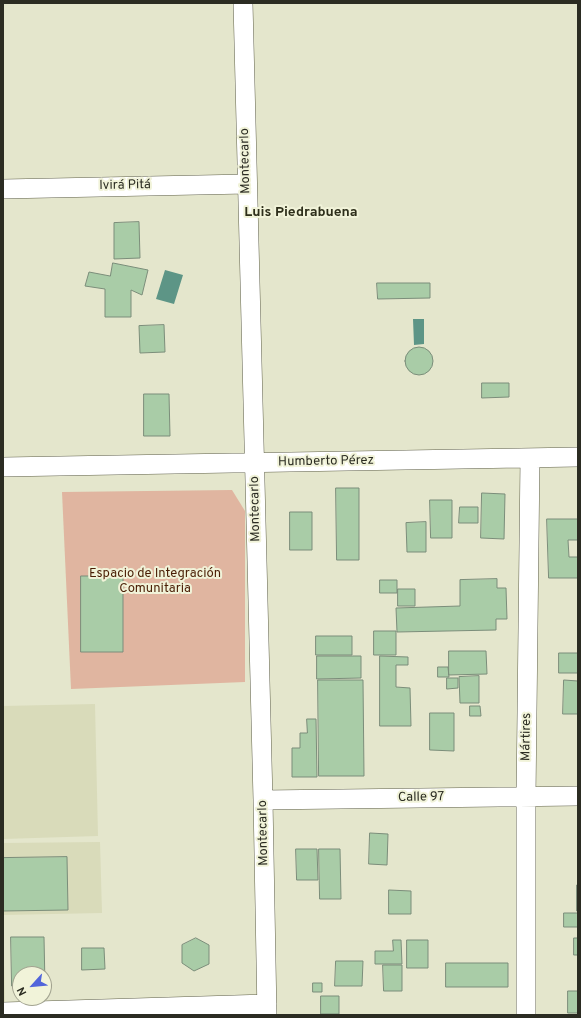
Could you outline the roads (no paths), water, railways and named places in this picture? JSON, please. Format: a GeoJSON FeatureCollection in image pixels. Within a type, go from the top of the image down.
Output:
{"type":"FeatureCollection","features":[{"type":"Feature","properties":{"kind":"street","name":"Montecarlo"},"geometry":{"type":"LineString","coordinates":[[243,3],[267,1010]]}},
{"type":"Feature","properties":{"kind":"street","name":"Ivirá Pitá"},"geometry":{"type":"LineString","coordinates":[[3,189],[247,184]]}},
{"type":"Feature","properties":{"kind":"street","name":"Humberto Pérez"},"geometry":{"type":"LineString","coordinates":[[3,467],[578,457]]}},
{"type":"Feature","properties":{"kind":"street","name":"Mártires"},"geometry":{"type":"LineString","coordinates":[[526,1015],[526,797],[530,458]]}},
{"type":"Feature","properties":{"kind":"street","name":"Calle 97"},"geometry":{"type":"LineString","coordinates":[[263,800],[578,796]]}},
{"type":"Feature","properties":{"kind":"street"},"geometry":{"type":"LineString","coordinates":[[3,1012],[267,1010]]}},
{"type":"Feature","properties":{"kind":"water"},"geometry":{"type":"Polygon","coordinates":[[[165,270],[183,275],[174,304],[156,299],[165,270]]]}},
{"type":"Feature","properties":{"kind":"water"},"geometry":{"type":"Polygon","coordinates":[[[413,319],[424,319],[424,344],[414,345],[413,319]]]}},
{"type":"Feature","properties":{"kind":"district","name":"Luis Piedrabuena"},"geometry":{"type":"Point","coordinates":[301,213]}},
{"type":"Feature","properties":{"kind":"park label","name":"Espacio de Integración Comunitaria"},"geometry":{"type":"Point","coordinates":[155,582]}}]}
